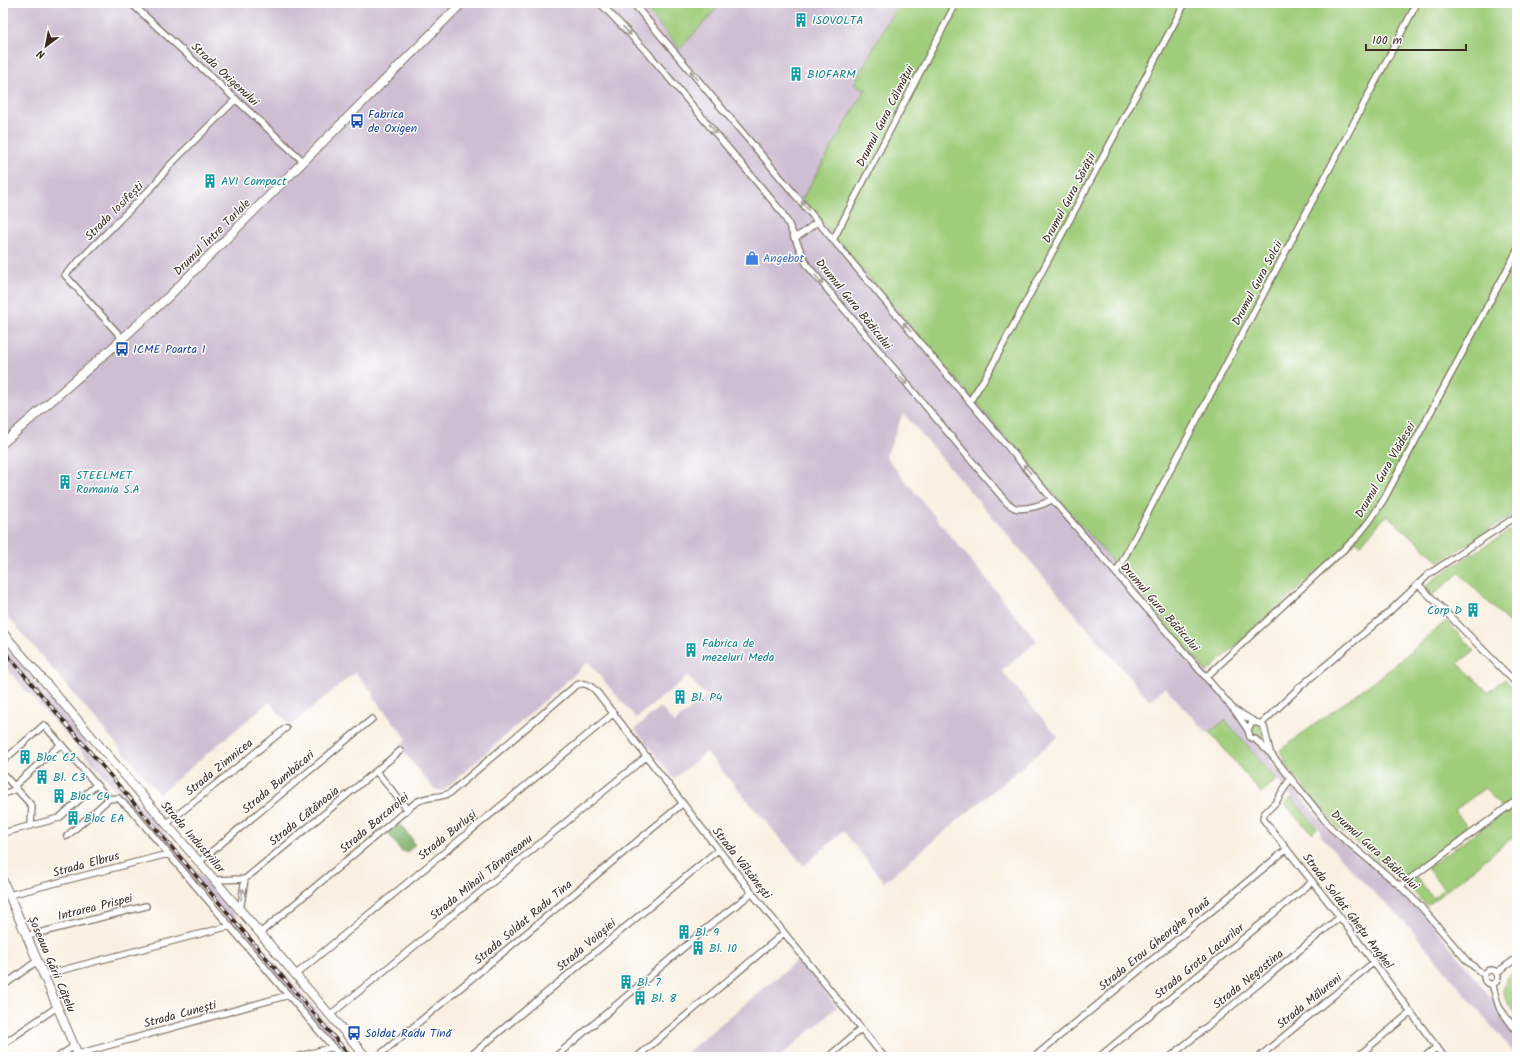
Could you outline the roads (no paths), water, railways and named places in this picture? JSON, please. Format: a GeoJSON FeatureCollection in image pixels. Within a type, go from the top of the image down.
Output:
{"type":"FeatureCollection","features":[{"type":"Feature","properties":{"kind":"main road","name":"Drumul Între Tarlale"},"geometry":{"type":"LineString","coordinates":[[3,443],[123,339],[183,282],[462,3]]}},
{"type":"Feature","properties":{"kind":"main road","name":"Strada Industriilor"},"geometry":{"type":"LineString","coordinates":[[3,634],[366,1057]]}},
{"type":"Feature","properties":{"kind":"main road","name":"Șoseaua Gării Cățelu"},"geometry":{"type":"LineString","coordinates":[[3,881],[77,1052]]}},
{"type":"Feature","properties":{"kind":"street","name":"Strada Oxigenului"},"geometry":{"type":"LineString","coordinates":[[132,3],[304,162]]}},
{"type":"Feature","properties":{"kind":"street","name":"Drumul Gura Bădicului"},"geometry":{"type":"LineString","coordinates":[[600,3],[648,53],[781,211],[807,264],[1007,503],[1014,508],[1024,508],[1048,503],[1052,499]]}},
{"type":"Feature","properties":{"kind":"street","name":"Drumul Gura Bădicului"},"geometry":{"type":"LineString","coordinates":[[633,3],[1052,499],[1234,710],[1248,730]]}},
{"type":"Feature","properties":{"kind":"street","name":"Drumul Gura Călmățui"},"geometry":{"type":"LineString","coordinates":[[833,240],[956,3]]}},
{"type":"Feature","properties":{"kind":"street","name":"Drumul Gura Sărății"},"geometry":{"type":"LineString","coordinates":[[970,401],[988,374],[1185,3]]}},
{"type":"Feature","properties":{"kind":"street","name":"Drumul Gura Solcii"},"geometry":{"type":"LineString","coordinates":[[1116,573],[1417,3]]}},
{"type":"Feature","properties":{"kind":"street","name":"Strada Iosifești"},"geometry":{"type":"LineString","coordinates":[[123,339],[65,275],[154,185],[169,166],[236,99]]}},
{"type":"Feature","properties":{"kind":"street"},"geometry":{"type":"LineString","coordinates":[[794,238],[818,221]]}},
{"type":"Feature","properties":{"kind":"street","name":"Drumul Gura Vlădesei"},"geometry":{"type":"LineString","coordinates":[[1206,677],[1337,557],[1364,529],[1384,499],[1517,251]]}},
{"type":"Feature","properties":{"kind":"street"},"geometry":{"type":"LineString","coordinates":[[1261,724],[1317,672],[1388,613],[1429,574],[1517,516]]}},
{"type":"Feature","properties":{"kind":"street"},"geometry":{"type":"LineString","coordinates":[[1418,584],[1517,684]]}},
{"type":"Feature","properties":{"kind":"street","name":"Strada Barcarolei"},"geometry":{"type":"LineString","coordinates":[[260,933],[407,809],[424,798],[440,796],[450,792],[574,687],[580,683],[584,683]]}},
{"type":"Feature","properties":{"kind":"street","name":"Strada Vâlsănești"},"geometry":{"type":"LineString","coordinates":[[584,683],[592,687],[614,713],[718,850],[884,1057]]}},
{"type":"Feature","properties":{"kind":"street"},"geometry":{"type":"LineString","coordinates":[[1234,710],[1264,727],[1264,733],[1271,754]]}},
{"type":"Feature","properties":{"kind":"street","name":"Strada Burluși"},"geometry":{"type":"LineString","coordinates":[[295,975],[614,713]]}},
{"type":"Feature","properties":{"kind":"street","name":"Strada Bumbăcari"},"geometry":{"type":"LineString","coordinates":[[199,862],[372,719]]}},
{"type":"Feature","properties":{"kind":"street"},"geometry":{"type":"LineString","coordinates":[[1255,722],[1251,724],[1248,730],[1249,735],[1255,739],[1261,737],[1264,733]]}},
{"type":"Feature","properties":{"kind":"street"},"geometry":{"type":"LineString","coordinates":[[3,761],[44,725],[109,799]]}},
{"type":"Feature","properties":{"kind":"street","name":"Strada Zimnicea"},"geometry":{"type":"LineString","coordinates":[[166,824],[286,728]]}},
{"type":"Feature","properties":{"kind":"street","name":"Drumul Gura Bădicului"},"geometry":{"type":"LineString","coordinates":[[1255,739],[1271,754],[1290,779],[1332,828],[1400,886],[1422,908],[1467,962],[1484,975]]}},
{"type":"Feature","properties":{"kind":"street"},"geometry":{"type":"LineString","coordinates":[[3,794],[15,787],[61,744]]}},
{"type":"Feature","properties":{"kind":"street","name":"Strada Cătănoaia"},"geometry":{"type":"LineString","coordinates":[[245,879],[400,751]]}},
{"type":"Feature","properties":{"kind":"street","name":"Strada Mihail Târnoveanu"},"geometry":{"type":"LineString","coordinates":[[330,1015],[647,756]]}},
{"type":"Feature","properties":{"kind":"street"},"geometry":{"type":"LineString","coordinates":[[376,771],[407,809]]}},
{"type":"Feature","properties":{"kind":"street"},"geometry":{"type":"LineString","coordinates":[[3,774],[32,806],[30,825]]}},
{"type":"Feature","properties":{"kind":"street","name":"Strada Soldat Ghețu Anghel"},"geometry":{"type":"LineString","coordinates":[[1290,779],[1276,802],[1263,816],[1444,1057]]}},
{"type":"Feature","properties":{"kind":"street"},"geometry":{"type":"LineString","coordinates":[[3,833],[59,818],[96,785]]}},
{"type":"Feature","properties":{"kind":"street"},"geometry":{"type":"LineString","coordinates":[[67,836],[109,799],[115,798],[121,800],[341,1057]]}},
{"type":"Feature","properties":{"kind":"street"},"geometry":{"type":"LineString","coordinates":[[1400,886],[1517,800]]}},
{"type":"Feature","properties":{"kind":"street","name":"Strada Soldat Radu Tina"},"geometry":{"type":"LineString","coordinates":[[377,1057],[682,804]]}},
{"type":"Feature","properties":{"kind":"street","name":"Strada Erou Gheorghe Pană"},"geometry":{"type":"LineString","coordinates":[[1034,1057],[1287,849]]}},
{"type":"Feature","properties":{"kind":"street","name":"Strada Voioșiei"},"geometry":{"type":"LineString","coordinates":[[469,1057],[718,850]]}},
{"type":"Feature","properties":{"kind":"street","name":"Strada Elbrus"},"geometry":{"type":"LineString","coordinates":[[9,895],[168,854]]}},
{"type":"Feature","properties":{"kind":"street"},"geometry":{"type":"LineString","coordinates":[[214,880],[245,879],[240,910]]}},
{"type":"Feature","properties":{"kind":"street","name":"Strada Grota Lacurilor"},"geometry":{"type":"LineString","coordinates":[[1099,1057],[1312,882]]}},
{"type":"Feature","properties":{"kind":"street"},"geometry":{"type":"LineString","coordinates":[[555,1057],[709,926],[752,893]]}},
{"type":"Feature","properties":{"kind":"street","name":"Intrarea Prispei"},"geometry":{"type":"LineString","coordinates":[[27,936],[146,906]]}},
{"type":"Feature","properties":{"kind":"street","name":"Strada Negostina"},"geometry":{"type":"LineString","coordinates":[[1170,1057],[1340,917]]}},
{"type":"Feature","properties":{"kind":"street"},"geometry":{"type":"LineString","coordinates":[[44,976],[230,926]]}},
{"type":"Feature","properties":{"kind":"street"},"geometry":{"type":"LineString","coordinates":[[637,1057],[784,933]]}},
{"type":"Feature","properties":{"kind":"street"},"geometry":{"type":"LineString","coordinates":[[1496,973],[1517,958]]}},
{"type":"Feature","properties":{"kind":"street"},"geometry":{"type":"LineString","coordinates":[[3,986],[37,961]]}},
{"type":"Feature","properties":{"kind":"street","name":"Strada Mălureni"},"geometry":{"type":"LineString","coordinates":[[1259,1057],[1374,962]]}},
{"type":"Feature","properties":{"kind":"street"},"geometry":{"type":"LineString","coordinates":[[1492,984],[1486,982],[1484,975],[1487,971],[1491,970],[1496,973]]}},
{"type":"Feature","properties":{"kind":"street"},"geometry":{"type":"LineString","coordinates":[[1492,984],[1497,980],[1496,973]]}},
{"type":"Feature","properties":{"kind":"street"},"geometry":{"type":"LineString","coordinates":[[1492,984],[1499,1007],[1517,1032]]}},
{"type":"Feature","properties":{"kind":"street","name":"Strada Cunești"},"geometry":{"type":"LineString","coordinates":[[58,1057],[289,996]]}},
{"type":"Feature","properties":{"kind":"street"},"geometry":{"type":"LineString","coordinates":[[3,1044],[57,1007]]}},
{"type":"Feature","properties":{"kind":"street"},"geometry":{"type":"LineString","coordinates":[[1357,1057],[1411,1012]]}},
{"type":"Feature","properties":{"kind":"street"},"geometry":{"type":"LineString","coordinates":[[828,1057],[861,1029]]}},
{"type":"Feature","properties":{"kind":"street"},"geometry":{"type":"LineString","coordinates":[[297,1057],[333,1047]]}},
{"type":"Feature","properties":{"kind":"street"},"geometry":{"type":"LineString","coordinates":[[1424,1057],[1437,1047]]}},
{"type":"Feature","properties":{"kind":"railway"},"geometry":{"type":"LineString","coordinates":[[3,650],[351,1057]]}},
{"type":"Feature","properties":{"kind":"place","name":"ISOVOLTA"},"geometry":{"type":"Point","coordinates":[801,20]}},
{"type":"Feature","properties":{"kind":"place","name":"BIOFARM"},"geometry":{"type":"Point","coordinates":[796,74]}},
{"type":"Feature","properties":{"kind":"place","name":"Fabrica de Oxigen"},"geometry":{"type":"Point","coordinates":[357,121]}},
{"type":"Feature","properties":{"kind":"place","name":"AVI Compact"},"geometry":{"type":"Point","coordinates":[210,181]}},
{"type":"Feature","properties":{"kind":"place","name":"Angebot"},"geometry":{"type":"Point","coordinates":[752,258]}},
{"type":"Feature","properties":{"kind":"place","name":"ICME Poarta 1"},"geometry":{"type":"Point","coordinates":[122,349]}},
{"type":"Feature","properties":{"kind":"place","name":"STEELMET Romania S.A"},"geometry":{"type":"Point","coordinates":[65,482]}},
{"type":"Feature","properties":{"kind":"place","name":"Corp D"},"geometry":{"type":"Point","coordinates":[1473,610]}},
{"type":"Feature","properties":{"kind":"place","name":"Fabrica de mezeluri Meda"},"geometry":{"type":"Point","coordinates":[691,650]}},
{"type":"Feature","properties":{"kind":"place","name":"Bl. P4"},"geometry":{"type":"Point","coordinates":[680,697]}},
{"type":"Feature","properties":{"kind":"place","name":"Bloc C2"},"geometry":{"type":"Point","coordinates":[25,757]}},
{"type":"Feature","properties":{"kind":"place","name":"Bl. C3"},"geometry":{"type":"Point","coordinates":[42,777]}},
{"type":"Feature","properties":{"kind":"place","name":"Bloc C4"},"geometry":{"type":"Point","coordinates":[59,796]}},
{"type":"Feature","properties":{"kind":"place","name":"Bloc EA"},"geometry":{"type":"Point","coordinates":[73,818]}},
{"type":"Feature","properties":{"kind":"place","name":"Bl. 9"},"geometry":{"type":"Point","coordinates":[684,932]}},
{"type":"Feature","properties":{"kind":"place","name":"Bl. 10"},"geometry":{"type":"Point","coordinates":[698,948]}},
{"type":"Feature","properties":{"kind":"place","name":"Bl. 7"},"geometry":{"type":"Point","coordinates":[626,982]}},
{"type":"Feature","properties":{"kind":"place","name":"Bl. 8"},"geometry":{"type":"Point","coordinates":[640,998]}},
{"type":"Feature","properties":{"kind":"place","name":"Soldat Radu Tină"},"geometry":{"type":"Point","coordinates":[354,1033]}}]}
